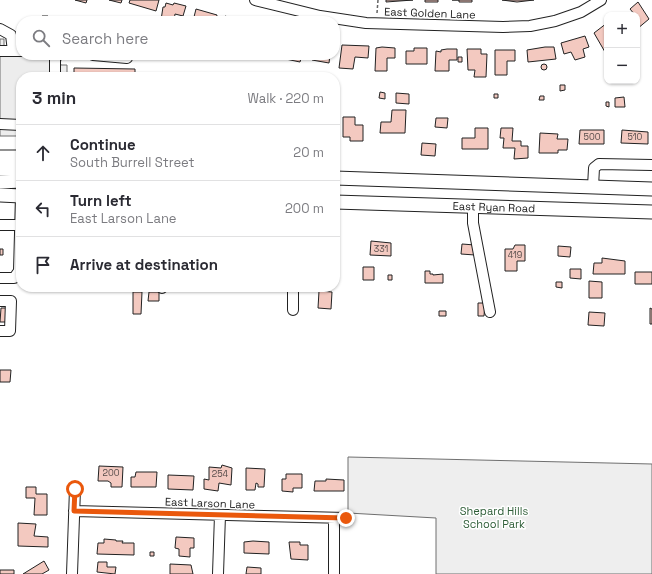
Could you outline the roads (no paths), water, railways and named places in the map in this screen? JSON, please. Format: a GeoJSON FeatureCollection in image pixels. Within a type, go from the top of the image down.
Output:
{"type":"FeatureCollection","features":[{"type":"Feature","properties":{"kind":"main road"},"geometry":{"type":"LineString","coordinates":[[0,157],[16,157]]}},
{"type":"Feature","properties":{"kind":"main road"},"geometry":{"type":"LineString","coordinates":[[0,168],[16,169]]}},
{"type":"Feature","properties":{"kind":"main road"},"geometry":{"type":"LineString","coordinates":[[340,178],[652,189]]}},
{"type":"Feature","properties":{"kind":"main road"},"geometry":{"type":"LineString","coordinates":[[0,182],[16,181]]}},
{"type":"Feature","properties":{"kind":"main road"},"geometry":{"type":"LineString","coordinates":[[0,195],[16,196]]}},
{"type":"Feature","properties":{"kind":"main road","name":"East Ryan Road"},"geometry":{"type":"LineString","coordinates":[[340,202],[652,212]]}},
{"type":"Feature","properties":{"kind":"street","name":"East Golden Lane"},"geometry":{"type":"LineString","coordinates":[[255,0],[320,16]]}},
{"type":"Feature","properties":{"kind":"street","name":"East Golden Lane"},"geometry":{"type":"LineString","coordinates":[[340,19],[366,23],[503,27],[530,26],[556,21],[581,12],[601,0]]}},
{"type":"Feature","properties":{"kind":"street"},"geometry":{"type":"LineString","coordinates":[[0,29],[11,35],[16,48]]}},
{"type":"Feature","properties":{"kind":"street"},"geometry":{"type":"LineString","coordinates":[[0,51],[16,51]]}},
{"type":"Feature","properties":{"kind":"street"},"geometry":{"type":"LineString","coordinates":[[55,60],[55,72]]}},
{"type":"Feature","properties":{"kind":"street"},"geometry":{"type":"LineString","coordinates":[[0,124],[16,125]]}},
{"type":"Feature","properties":{"kind":"street"},"geometry":{"type":"LineString","coordinates":[[592,187],[594,168],[599,164],[652,165]]}},
{"type":"Feature","properties":{"kind":"street"},"geometry":{"type":"LineString","coordinates":[[473,207],[473,223],[490,312]]}},
{"type":"Feature","properties":{"kind":"street"},"geometry":{"type":"LineString","coordinates":[[0,225],[16,225]]}},
{"type":"Feature","properties":{"kind":"street"},"geometry":{"type":"LineString","coordinates":[[0,278],[14,278],[16,275]]}},
{"type":"Feature","properties":{"kind":"street"},"geometry":{"type":"LineString","coordinates":[[293,292],[293,310]]}},
{"type":"Feature","properties":{"kind":"street"},"geometry":{"type":"LineString","coordinates":[[0,301],[11,301],[10,331],[0,331]]}},
{"type":"Feature","properties":{"kind":"street"},"geometry":{"type":"LineString","coordinates":[[72,574],[75,489]]}},
{"type":"Feature","properties":{"kind":"street","name":"East Larson Lane"},"geometry":{"type":"LineString","coordinates":[[74,511],[346,518]]}},
{"type":"Feature","properties":{"kind":"street"},"geometry":{"type":"LineString","coordinates":[[218,574],[220,515]]}},
{"type":"Feature","properties":{"kind":"street"},"geometry":{"type":"LineString","coordinates":[[334,518],[334,574]]}},
{"type":"Feature","properties":{"kind":"park label","name":"Shepard Hills School Park"},"geometry":{"type":"Point","coordinates":[494,517]}}]}
